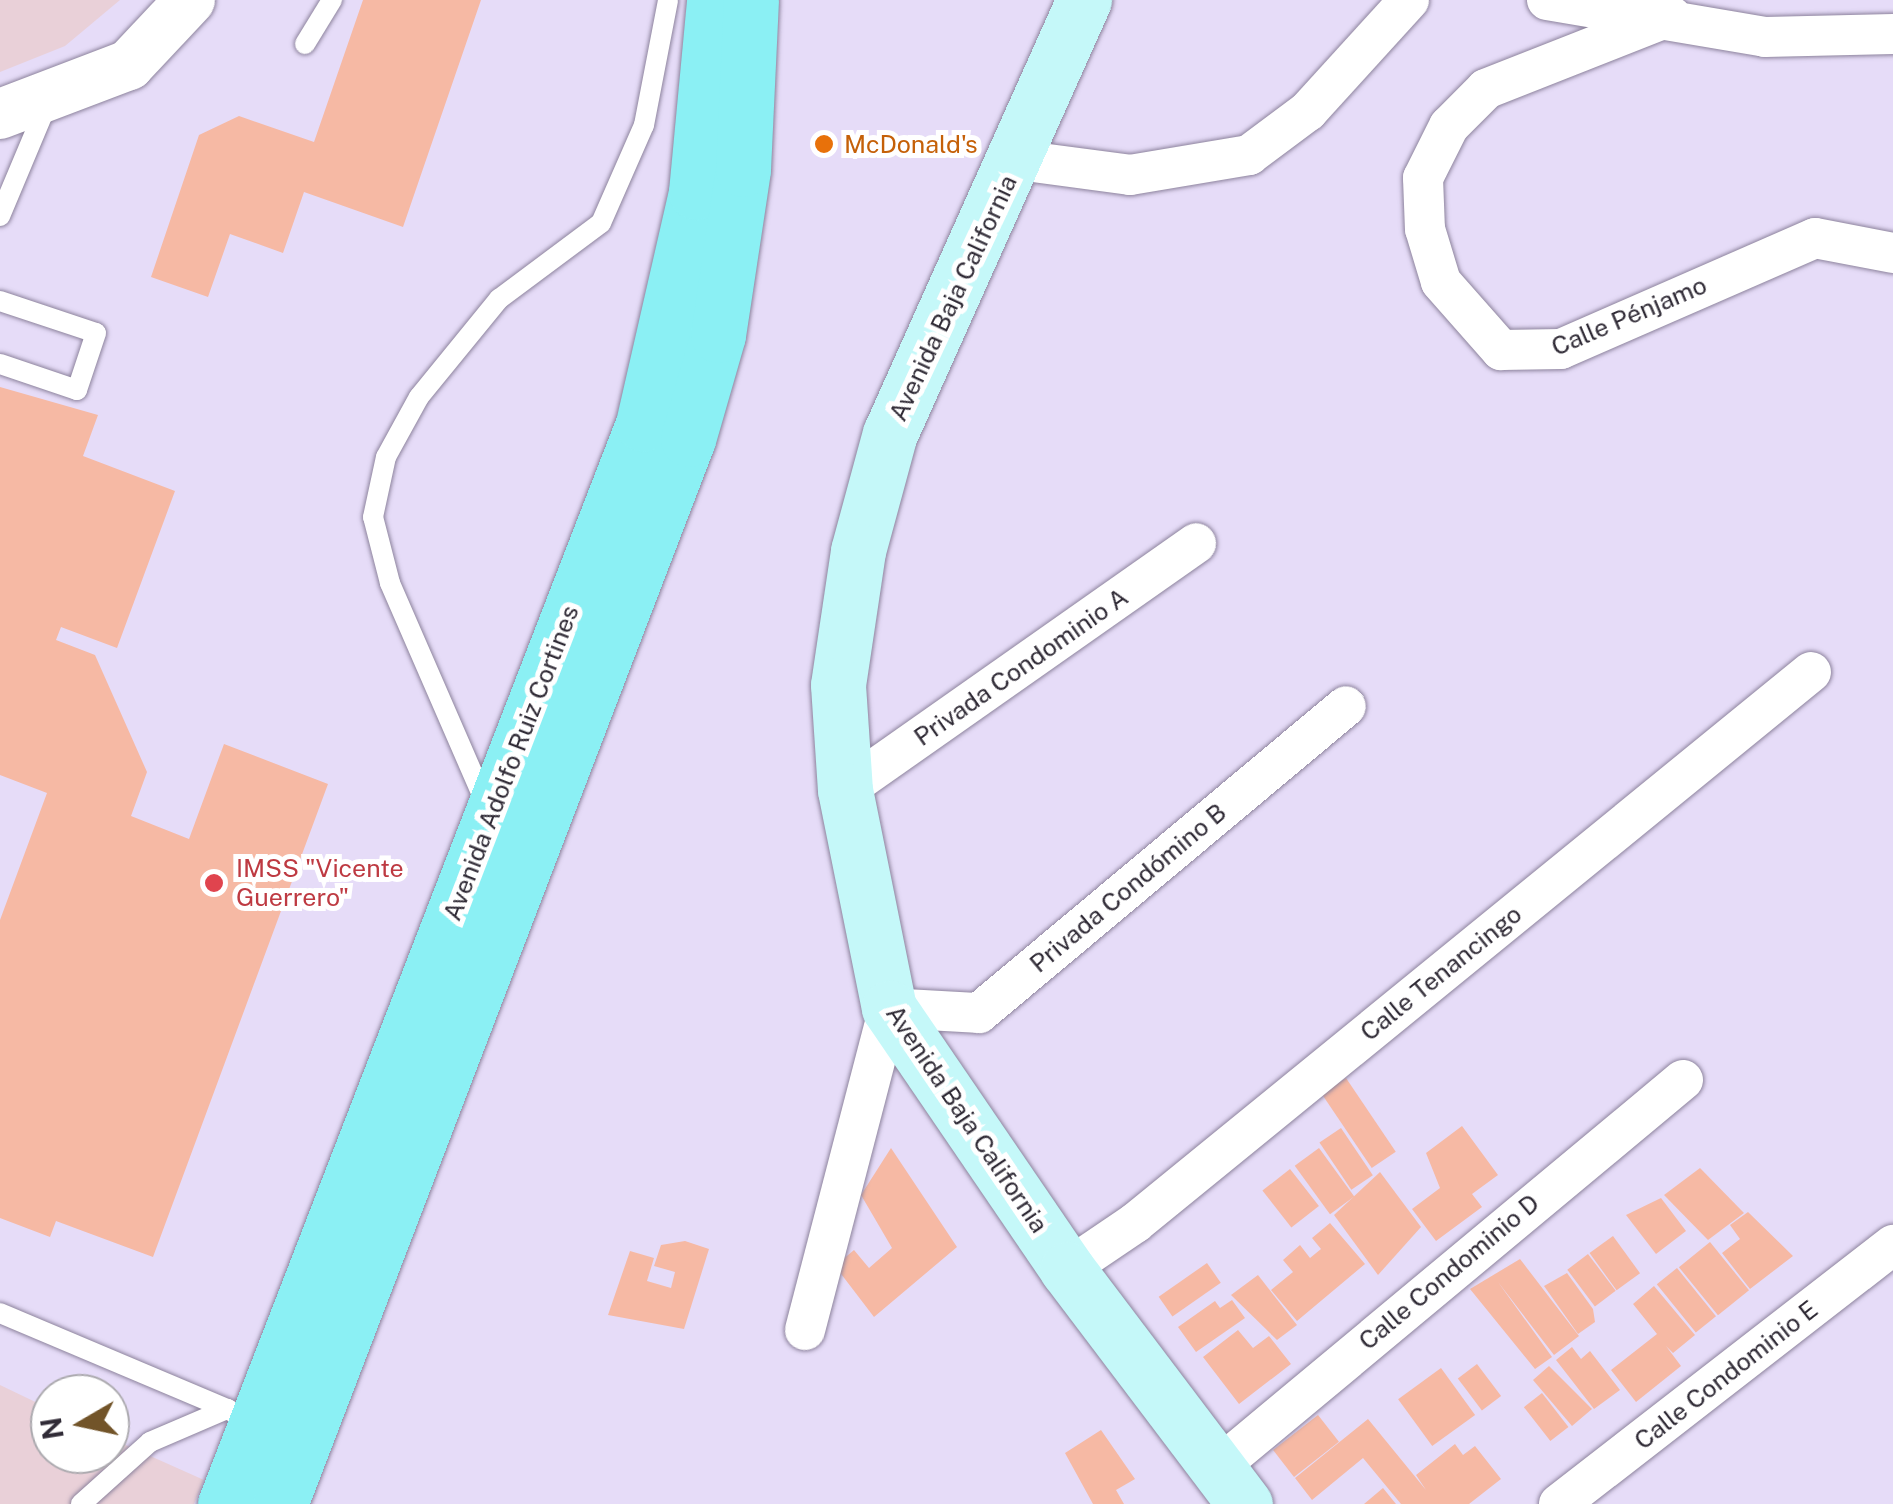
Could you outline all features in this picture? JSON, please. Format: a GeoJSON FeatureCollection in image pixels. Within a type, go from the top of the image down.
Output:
{"type":"FeatureCollection","features":[{"type":"Feature","properties":{"kind":"main road","name":"Avenida Adolfo Ruiz Cortines"},"geometry":{"type":"LineString","coordinates":[[280,1504],[262,1424],[490,814],[644,424],[672,324],[714,0]]}},
{"type":"Feature","properties":{"kind":"main road","name":"Avenida Adolfo Ruiz Cortines"},"geometry":{"type":"LineString","coordinates":[[225,1504],[688,440],[718,335],[743,169],[751,0]]}},
{"type":"Feature","properties":{"kind":"main road","name":"Avenida Baja California"},"geometry":{"type":"LineString","coordinates":[[1084,0],[1018,160],[890,433],[858,551],[838,685],[845,790],[889,1008],[1066,1268],[1231,1486]]}},
{"type":"Feature","properties":{"kind":"street"},"geometry":{"type":"LineString","coordinates":[[0,114],[129,65],[190,0]]}},
{"type":"Feature","properties":{"kind":"street"},"geometry":{"type":"LineString","coordinates":[[1018,160],[1130,175],[1249,155],[1308,111],[1409,0]]}},
{"type":"Feature","properties":{"kind":"street"},"geometry":{"type":"LineString","coordinates":[[1547,0],[1671,16],[1764,37],[1893,34]]}},
{"type":"Feature","properties":{"kind":"street","name":"Calle Pénjamo"},"geometry":{"type":"LineString","coordinates":[[1671,16],[1486,89],[1449,126],[1423,178],[1425,229],[1441,282],[1501,350],[1561,349],[1815,238],[1893,253]]}},
{"type":"Feature","properties":{"kind":"street","name":"Privada Condominio A"},"geometry":{"type":"LineString","coordinates":[[845,790],[1196,543]]}},
{"type":"Feature","properties":{"kind":"street","name":"Calle Tenancingo"},"geometry":{"type":"LineString","coordinates":[[1066,1268],[1135,1224],[1810,672]]}},
{"type":"Feature","properties":{"kind":"street","name":"Privada Condómino B"},"geometry":{"type":"LineString","coordinates":[[889,1008],[979,1012],[1346,706]]}},
{"type":"Feature","properties":{"kind":"street"},"geometry":{"type":"LineString","coordinates":[[805,1330],[889,1008]]}},
{"type":"Feature","properties":{"kind":"street","name":"Calle Condominio D"},"geometry":{"type":"LineString","coordinates":[[1231,1486],[1683,1080]]}},
{"type":"Feature","properties":{"kind":"street","name":"Calle Condominio E"},"geometry":{"type":"LineString","coordinates":[[1559,1504],[1893,1245]]}},
{"type":"Feature","properties":{"kind":"lane"},"geometry":{"type":"LineString","coordinates":[[304,44],[332,0]]}},
{"type":"Feature","properties":{"kind":"lane"},"geometry":{"type":"LineString","coordinates":[[490,814],[390,583],[372,517],[386,457],[462,339],[499,298],[601,224],[644,126],[668,0]]}},
{"type":"Feature","properties":{"kind":"lane"},"geometry":{"type":"LineString","coordinates":[[0,216],[53,92]]}},
{"type":"Feature","properties":{"kind":"lane"},"geometry":{"type":"LineString","coordinates":[[0,301],[96,333],[78,390],[0,364]]}},
{"type":"Feature","properties":{"kind":"lane"},"geometry":{"type":"LineString","coordinates":[[0,1313],[262,1424]]}},
{"type":"Feature","properties":{"kind":"lane"},"geometry":{"type":"LineString","coordinates":[[81,1504],[150,1442],[262,1424]]}},
{"type":"Feature","properties":{"kind":"shaded area"},"geometry":{"type":"Polygon","coordinates":[[[0,0],[120,0],[65,46],[0,72],[0,0]]]}},
{"type":"Feature","properties":{"kind":"shaded area"},"geometry":{"type":"Polygon","coordinates":[[[0,1385],[30,1399],[30,1474],[130,1474],[130,1447],[204,1480],[194,1504],[0,1504],[0,1385]]]}},
{"type":"Feature","properties":{"kind":"building"},"geometry":{"type":"Polygon","coordinates":[[[363,0],[481,0],[403,227],[304,192],[283,253],[230,234],[208,297],[151,277],[199,135],[239,116],[314,142],[363,0]]]}},
{"type":"Feature","properties":{"kind":"building"},"geometry":{"type":"Polygon","coordinates":[[[0,387],[98,415],[83,456],[175,491],[117,648],[61,627],[56,640],[95,655],[147,772],[131,816],[189,839],[224,744],[328,784],[153,1257],[56,1221],[50,1237],[0,1218],[0,920],[47,793],[0,775],[0,387]]]}},
{"type":"Feature","properties":{"kind":"building"},"geometry":{"type":"Polygon","coordinates":[[[1346,1078],[1396,1152],[1372,1168],[1322,1094],[1346,1078]]]}},
{"type":"Feature","properties":{"kind":"building"},"geometry":{"type":"Polygon","coordinates":[[[1462,1126],[1498,1175],[1472,1194],[1482,1207],[1436,1241],[1412,1209],[1440,1188],[1426,1153],[1462,1126]]]}},
{"type":"Feature","properties":{"kind":"building"},"geometry":{"type":"Polygon","coordinates":[[[1341,1128],[1373,1175],[1351,1190],[1319,1143],[1341,1128]]]}},
{"type":"Feature","properties":{"kind":"building"},"geometry":{"type":"Polygon","coordinates":[[[891,1148],[957,1247],[874,1317],[835,1266],[854,1250],[869,1268],[892,1248],[861,1195],[891,1148]]]}},
{"type":"Feature","properties":{"kind":"building"},"geometry":{"type":"Polygon","coordinates":[[[1319,1148],[1354,1197],[1330,1214],[1295,1166],[1319,1148]]]}},
{"type":"Feature","properties":{"kind":"building"},"geometry":{"type":"Polygon","coordinates":[[[1700,1168],[1744,1213],[1708,1240],[1664,1195],[1700,1168]]]}},
{"type":"Feature","properties":{"kind":"building"},"geometry":{"type":"Polygon","coordinates":[[[1290,1169],[1319,1206],[1291,1228],[1262,1191],[1290,1169]]]}},
{"type":"Feature","properties":{"kind":"building"},"geometry":{"type":"Polygon","coordinates":[[[1380,1172],[1421,1227],[1378,1275],[1334,1215],[1380,1172]]]}},
{"type":"Feature","properties":{"kind":"building"},"geometry":{"type":"Polygon","coordinates":[[[1661,1198],[1686,1231],[1656,1254],[1626,1215],[1661,1198]]]}},
{"type":"Feature","properties":{"kind":"building"},"geometry":{"type":"Polygon","coordinates":[[[1748,1212],[1793,1256],[1750,1289],[1722,1253],[1740,1239],[1730,1225],[1748,1212]]]}},
{"type":"Feature","properties":{"kind":"building"},"geometry":{"type":"Polygon","coordinates":[[[1330,1223],[1365,1264],[1297,1321],[1271,1290],[1293,1272],[1283,1260],[1300,1245],[1310,1258],[1321,1249],[1312,1238],[1330,1223]]]}},
{"type":"Feature","properties":{"kind":"building"},"geometry":{"type":"Polygon","coordinates":[[[1613,1236],[1640,1273],[1617,1290],[1590,1253],[1613,1236]]]}},
{"type":"Feature","properties":{"kind":"building"},"geometry":{"type":"Polygon","coordinates":[[[685,1241],[709,1249],[684,1329],[608,1315],[630,1251],[654,1258],[647,1281],[671,1288],[675,1272],[654,1266],[661,1245],[685,1241]]]}},
{"type":"Feature","properties":{"kind":"building"},"geometry":{"type":"Polygon","coordinates":[[[1710,1242],[1749,1290],[1718,1315],[1679,1267],[1710,1242]]]}},
{"type":"Feature","properties":{"kind":"building"},"geometry":{"type":"Polygon","coordinates":[[[1588,1254],[1616,1291],[1595,1306],[1567,1270],[1588,1254]]]}},
{"type":"Feature","properties":{"kind":"building"},"geometry":{"type":"Polygon","coordinates":[[[1520,1259],[1579,1336],[1554,1355],[1498,1282],[1552,1357],[1535,1369],[1470,1289],[1520,1259]]]}},
{"type":"Feature","properties":{"kind":"building"},"geometry":{"type":"Polygon","coordinates":[[[1207,1263],[1221,1283],[1172,1317],[1159,1297],[1207,1263]]]}},
{"type":"Feature","properties":{"kind":"building"},"geometry":{"type":"Polygon","coordinates":[[[1677,1268],[1716,1316],[1696,1333],[1657,1284],[1677,1268]]]}},
{"type":"Feature","properties":{"kind":"building"},"geometry":{"type":"Polygon","coordinates":[[[1567,1273],[1593,1309],[1595,1322],[1578,1334],[1544,1286],[1567,1273]]]}},
{"type":"Feature","properties":{"kind":"building"},"geometry":{"type":"Polygon","coordinates":[[[1258,1275],[1297,1325],[1277,1340],[1231,1295],[1258,1275]]]}},
{"type":"Feature","properties":{"kind":"building"},"geometry":{"type":"Polygon","coordinates":[[[1654,1286],[1695,1335],[1673,1353],[1666,1346],[1681,1366],[1636,1402],[1611,1370],[1657,1334],[1633,1304],[1654,1286]]]}},
{"type":"Feature","properties":{"kind":"building"},"geometry":{"type":"Polygon","coordinates":[[[1232,1300],[1245,1318],[1196,1352],[1178,1327],[1215,1301],[1220,1308],[1232,1300]]]}},
{"type":"Feature","properties":{"kind":"building"},"geometry":{"type":"Polygon","coordinates":[[[1238,1330],[1253,1348],[1269,1336],[1291,1364],[1239,1404],[1203,1357],[1238,1330]]]}},
{"type":"Feature","properties":{"kind":"building"},"geometry":{"type":"Polygon","coordinates":[[[1572,1347],[1581,1359],[1590,1351],[1620,1390],[1594,1409],[1556,1360],[1572,1347]]]}},
{"type":"Feature","properties":{"kind":"building"},"geometry":{"type":"Polygon","coordinates":[[[1477,1364],[1501,1396],[1482,1410],[1458,1378],[1477,1364]]]}},
{"type":"Feature","properties":{"kind":"building"},"geometry":{"type":"Polygon","coordinates":[[[1549,1366],[1592,1409],[1572,1426],[1533,1380],[1549,1366]]]}},
{"type":"Feature","properties":{"kind":"building"},"geometry":{"type":"Polygon","coordinates":[[[1441,1368],[1475,1415],[1432,1446],[1398,1399],[1441,1368]]]}},
{"type":"Feature","properties":{"kind":"building"},"geometry":{"type":"Polygon","coordinates":[[[1542,1393],[1568,1427],[1550,1441],[1524,1407],[1542,1393]]]}},
{"type":"Feature","properties":{"kind":"building"},"geometry":{"type":"Polygon","coordinates":[[[1318,1415],[1339,1442],[1294,1477],[1273,1450],[1318,1415]]]}},
{"type":"Feature","properties":{"kind":"building"},"geometry":{"type":"Polygon","coordinates":[[[1368,1419],[1426,1490],[1416,1475],[1455,1444],[1463,1455],[1475,1446],[1501,1479],[1469,1504],[1401,1504],[1363,1458],[1312,1500],[1295,1478],[1368,1419]]]}},
{"type":"Feature","properties":{"kind":"building"},"geometry":{"type":"Polygon","coordinates":[[[1101,1430],[1135,1479],[1116,1490],[1124,1504],[1093,1504],[1065,1453],[1101,1430]]]}},
{"type":"Feature","properties":{"kind":"building"},"geometry":{"type":"Polygon","coordinates":[[[1383,1488],[1396,1504],[1364,1504],[1383,1488]]]}},
{"type":"Feature","properties":{"kind":"place","name":"McDonald's"},"geometry":{"type":"Point","coordinates":[824,144]}},
{"type":"Feature","properties":{"kind":"place","name":"IMSS \"Vicente Guerrero\""},"geometry":{"type":"Point","coordinates":[214,883]}}]}
